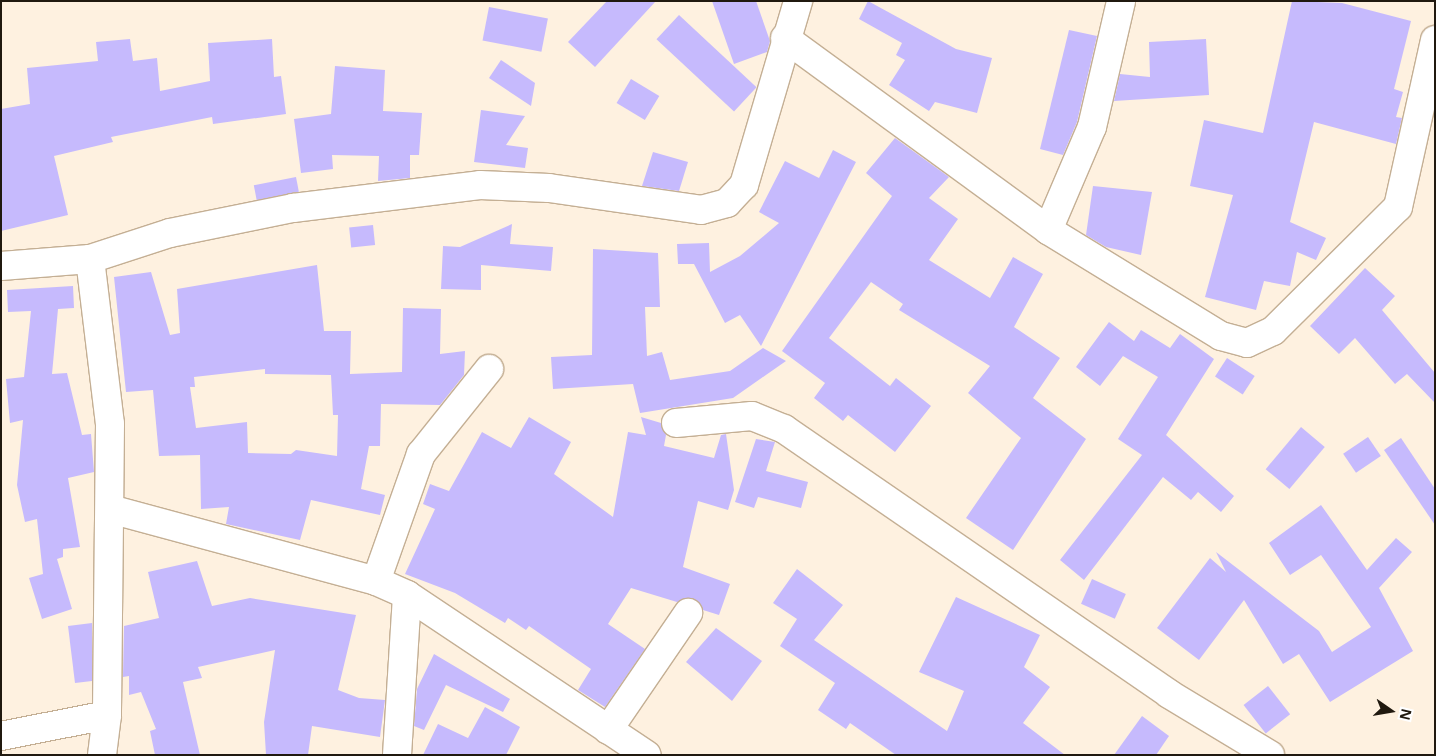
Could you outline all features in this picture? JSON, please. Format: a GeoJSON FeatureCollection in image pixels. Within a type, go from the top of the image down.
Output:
{"type":"FeatureCollection","features":[{"type":"Feature","properties":{"kind":"street"},"geometry":{"type":"LineString","coordinates":[[1,266],[90,259],[170,233],[293,208],[480,185],[549,188],[701,210],[727,203],[744,185],[785,38],[798,1]]}},
{"type":"Feature","properties":{"kind":"street"},"geometry":{"type":"LineString","coordinates":[[1048,230],[1092,126],[1121,1]]}},
{"type":"Feature","properties":{"kind":"street"},"geometry":{"type":"LineString","coordinates":[[785,38],[1048,230],[1221,336],[1247,343],[1273,331],[1398,207],[1435,40]]}},
{"type":"Feature","properties":{"kind":"street"},"geometry":{"type":"LineString","coordinates":[[90,259],[110,424],[107,715],[102,755]]}},
{"type":"Feature","properties":{"kind":"street"},"geometry":{"type":"LineString","coordinates":[[376,581],[421,454],[488,369]]}},
{"type":"Feature","properties":{"kind":"street"},"geometry":{"type":"LineString","coordinates":[[676,424],[752,416],[784,428],[1161,688],[1270,755]]}},
{"type":"Feature","properties":{"kind":"street"},"geometry":{"type":"LineString","coordinates":[[110,509],[376,581],[407,595],[608,730],[639,753]]}},
{"type":"Feature","properties":{"kind":"street"},"geometry":{"type":"LineString","coordinates":[[397,755],[407,595]]}},
{"type":"Feature","properties":{"kind":"street"},"geometry":{"type":"LineString","coordinates":[[608,730],[688,613]]}},
{"type":"Feature","properties":{"kind":"street"},"geometry":{"type":"LineString","coordinates":[[1,736],[107,715]]}},
{"type":"Feature","properties":{"kind":"building"},"geometry":{"type":"Polygon","coordinates":[[[607,1],[656,1],[595,67],[568,42],[607,1]]]}},
{"type":"Feature","properties":{"kind":"building"},"geometry":{"type":"Polygon","coordinates":[[[712,1],[756,1],[770,41],[767,52],[734,64],[712,1]]]}},
{"type":"Feature","properties":{"kind":"building"},"geometry":{"type":"Polygon","coordinates":[[[868,1],[956,49],[992,58],[977,113],[935,102],[929,111],[889,85],[905,60],[896,55],[902,43],[859,19],[868,1]]]}},
{"type":"Feature","properties":{"kind":"building"},"geometry":{"type":"Polygon","coordinates":[[[1292,1],[1342,3],[1411,21],[1394,89],[1403,92],[1396,117],[1402,118],[1396,144],[1314,122],[1290,222],[1326,238],[1316,260],[1297,252],[1290,286],[1264,281],[1256,310],[1205,297],[1233,195],[1190,186],[1204,120],[1263,133],[1292,1]]]}},
{"type":"Feature","properties":{"kind":"building"},"geometry":{"type":"Polygon","coordinates":[[[489,7],[548,18],[541,52],[483,40],[489,7]]]}},
{"type":"Feature","properties":{"kind":"building"},"geometry":{"type":"Polygon","coordinates":[[[679,15],[757,87],[734,111],[656,39],[679,15]]]}},
{"type":"Feature","properties":{"kind":"building"},"geometry":{"type":"Polygon","coordinates":[[[1069,30],[1097,36],[1077,122],[1063,155],[1040,149],[1069,30]]]}},
{"type":"Feature","properties":{"kind":"building"},"geometry":{"type":"Polygon","coordinates":[[[130,39],[133,61],[157,58],[160,91],[210,81],[208,43],[272,39],[274,77],[281,76],[286,114],[213,124],[212,117],[111,137],[113,142],[54,156],[68,215],[1,231],[1,109],[30,104],[27,68],[98,61],[96,42],[130,39]]]}},
{"type":"Feature","properties":{"kind":"building"},"geometry":{"type":"Polygon","coordinates":[[[1206,39],[1209,95],[1114,101],[1120,74],[1150,77],[1149,42],[1206,39]]]}},
{"type":"Feature","properties":{"kind":"building"},"geometry":{"type":"Polygon","coordinates":[[[501,60],[535,83],[531,106],[489,78],[501,60]]]}},
{"type":"Feature","properties":{"kind":"building"},"geometry":{"type":"Polygon","coordinates":[[[335,66],[385,70],[383,111],[422,113],[419,155],[410,155],[410,178],[378,181],[379,156],[332,155],[333,169],[301,173],[294,119],[331,114],[335,66]]]}},
{"type":"Feature","properties":{"kind":"building"},"geometry":{"type":"Polygon","coordinates":[[[631,79],[659,96],[645,120],[617,103],[631,79]]]}},
{"type":"Feature","properties":{"kind":"building"},"geometry":{"type":"Polygon","coordinates":[[[481,110],[525,116],[506,145],[528,148],[525,168],[474,162],[481,110]]]}},
{"type":"Feature","properties":{"kind":"building"},"geometry":{"type":"Polygon","coordinates":[[[895,138],[949,177],[929,198],[958,219],[929,260],[990,298],[1013,257],[1043,274],[1014,327],[1060,358],[1033,398],[1086,439],[1013,550],[966,518],[1021,438],[968,393],[990,366],[899,310],[903,304],[871,282],[829,338],[890,386],[896,378],[931,406],[895,452],[848,415],[843,421],[814,398],[825,383],[782,351],[892,196],[866,173],[895,138]]]}},
{"type":"Feature","properties":{"kind":"building"},"geometry":{"type":"Polygon","coordinates":[[[833,150],[856,162],[761,346],[740,315],[725,323],[694,264],[678,264],[677,244],[709,243],[710,272],[740,256],[779,223],[759,212],[785,161],[819,178],[833,150]]]}},
{"type":"Feature","properties":{"kind":"building"},"geometry":{"type":"Polygon","coordinates":[[[653,152],[688,162],[679,191],[642,186],[653,152]]]}},
{"type":"Feature","properties":{"kind":"building"},"geometry":{"type":"Polygon","coordinates":[[[296,177],[299,192],[257,200],[254,185],[296,177]]]}},
{"type":"Feature","properties":{"kind":"building"},"geometry":{"type":"Polygon","coordinates":[[[1093,186],[1152,192],[1141,255],[1106,247],[1086,235],[1093,186]]]}},
{"type":"Feature","properties":{"kind":"building"},"geometry":{"type":"Polygon","coordinates":[[[512,224],[510,244],[553,247],[551,271],[481,265],[481,290],[441,289],[443,246],[460,247],[512,224]]]}},
{"type":"Feature","properties":{"kind":"building"},"geometry":{"type":"Polygon","coordinates":[[[373,225],[375,245],[351,247],[349,228],[373,225]]]}},
{"type":"Feature","properties":{"kind":"building"},"geometry":{"type":"Polygon","coordinates":[[[593,249],[658,253],[660,307],[645,307],[647,356],[662,352],[670,380],[730,371],[763,348],[786,361],[733,398],[640,413],[633,384],[553,389],[551,357],[592,355],[593,249]]]}},
{"type":"Feature","properties":{"kind":"building"},"geometry":{"type":"Polygon","coordinates":[[[317,265],[324,331],[351,331],[350,374],[402,372],[403,308],[441,309],[440,354],[465,351],[464,375],[440,405],[381,404],[380,446],[369,446],[361,489],[385,495],[380,515],[311,500],[300,540],[226,524],[229,507],[201,509],[200,455],[159,456],[153,390],[126,392],[114,277],[151,272],[170,335],[180,333],[177,289],[317,265]],[[265,369],[194,377],[195,387],[190,387],[196,428],[247,422],[248,453],[291,454],[296,450],[337,456],[338,415],[333,415],[331,375],[265,374],[265,369]]]}},
{"type":"Feature","properties":{"kind":"building"},"geometry":{"type":"Polygon","coordinates":[[[1365,268],[1395,296],[1382,310],[1435,373],[1435,403],[1407,374],[1395,384],[1355,338],[1339,354],[1310,326],[1365,268]]]}},
{"type":"Feature","properties":{"kind":"building"},"geometry":{"type":"Polygon","coordinates":[[[73,286],[74,308],[58,309],[52,374],[67,373],[82,435],[91,434],[94,472],[68,478],[80,547],[63,549],[63,557],[57,559],[72,609],[42,619],[29,578],[43,574],[37,519],[25,522],[17,485],[23,420],[10,423],[6,379],[24,377],[31,311],[8,312],[7,290],[73,286]]]}},
{"type":"Feature","properties":{"kind":"building"},"geometry":{"type":"Polygon","coordinates":[[[1109,322],[1134,341],[1141,330],[1170,348],[1180,334],[1214,359],[1166,435],[1234,496],[1221,512],[1198,492],[1191,500],[1163,477],[1084,580],[1060,560],[1142,455],[1118,439],[1158,377],[1123,356],[1100,386],[1076,367],[1109,322]]]}},
{"type":"Feature","properties":{"kind":"building"},"geometry":{"type":"Polygon","coordinates":[[[1227,358],[1255,376],[1243,394],[1215,376],[1227,358]]]}},
{"type":"Feature","properties":{"kind":"building"},"geometry":{"type":"Polygon","coordinates":[[[529,417],[571,442],[554,474],[613,517],[628,432],[646,435],[641,417],[661,423],[666,435],[664,446],[714,458],[721,435],[726,434],[734,490],[728,510],[698,501],[683,567],[730,584],[719,615],[703,610],[690,598],[677,602],[631,588],[608,624],[645,649],[605,707],[578,690],[591,669],[529,626],[526,630],[508,618],[505,623],[455,593],[405,574],[435,509],[423,504],[430,484],[449,491],[482,432],[511,448],[529,417]]]}},
{"type":"Feature","properties":{"kind":"building"},"geometry":{"type":"Polygon","coordinates":[[[1301,427],[1325,447],[1289,489],[1266,469],[1301,427]]]}},
{"type":"Feature","properties":{"kind":"building"},"geometry":{"type":"Polygon","coordinates":[[[1368,437],[1381,456],[1356,473],[1343,454],[1368,437]]]}},
{"type":"Feature","properties":{"kind":"building"},"geometry":{"type":"Polygon","coordinates":[[[1401,438],[1435,489],[1435,525],[1384,450],[1401,438]]]}},
{"type":"Feature","properties":{"kind":"building"},"geometry":{"type":"Polygon","coordinates":[[[756,439],[775,442],[766,471],[808,482],[801,508],[758,497],[754,508],[735,502],[756,439]]]}},
{"type":"Feature","properties":{"kind":"building"},"geometry":{"type":"Polygon","coordinates":[[[1321,505],[1367,570],[1396,538],[1412,552],[1379,588],[1413,651],[1330,702],[1299,654],[1283,664],[1244,600],[1199,660],[1157,628],[1210,558],[1226,572],[1216,552],[1319,631],[1332,652],[1371,627],[1321,555],[1290,575],[1269,543],[1321,505]]]}},
{"type":"Feature","properties":{"kind":"building"},"geometry":{"type":"Polygon","coordinates":[[[197,561],[212,606],[250,598],[356,615],[338,690],[359,698],[385,700],[380,737],[312,726],[308,755],[266,755],[264,722],[275,650],[198,667],[202,678],[183,682],[200,755],[155,755],[150,731],[156,729],[141,692],[129,695],[129,676],[123,677],[124,626],[159,618],[148,572],[197,561]]]}},
{"type":"Feature","properties":{"kind":"building"},"geometry":{"type":"Polygon","coordinates":[[[797,569],[843,605],[814,640],[947,731],[964,691],[919,672],[956,597],[1040,635],[1024,667],[1050,687],[1023,723],[1065,755],[896,755],[850,723],[846,729],[818,710],[835,683],[780,646],[797,619],[773,603],[797,569]]]}},
{"type":"Feature","properties":{"kind":"building"},"geometry":{"type":"Polygon","coordinates":[[[1092,579],[1126,594],[1115,619],[1081,604],[1092,579]]]}},
{"type":"Feature","properties":{"kind":"building"},"geometry":{"type":"Polygon","coordinates":[[[92,623],[92,681],[75,683],[68,626],[92,623]]]}},
{"type":"Feature","properties":{"kind":"building"},"geometry":{"type":"Polygon","coordinates":[[[716,628],[762,661],[732,701],[686,662],[716,628]]]}},
{"type":"Feature","properties":{"kind":"building"},"geometry":{"type":"Polygon","coordinates":[[[434,654],[510,699],[503,712],[446,685],[424,730],[414,726],[417,689],[434,654]]]}},
{"type":"Feature","properties":{"kind":"building"},"geometry":{"type":"Polygon","coordinates":[[[1268,686],[1290,714],[1266,733],[1244,705],[1268,686]]]}},
{"type":"Feature","properties":{"kind":"building"},"geometry":{"type":"Polygon","coordinates":[[[485,707],[520,727],[506,755],[423,755],[438,724],[468,738],[485,707]]]}},
{"type":"Feature","properties":{"kind":"building"},"geometry":{"type":"Polygon","coordinates":[[[1142,716],[1169,736],[1156,755],[1114,755],[1142,716]]]}}]}
